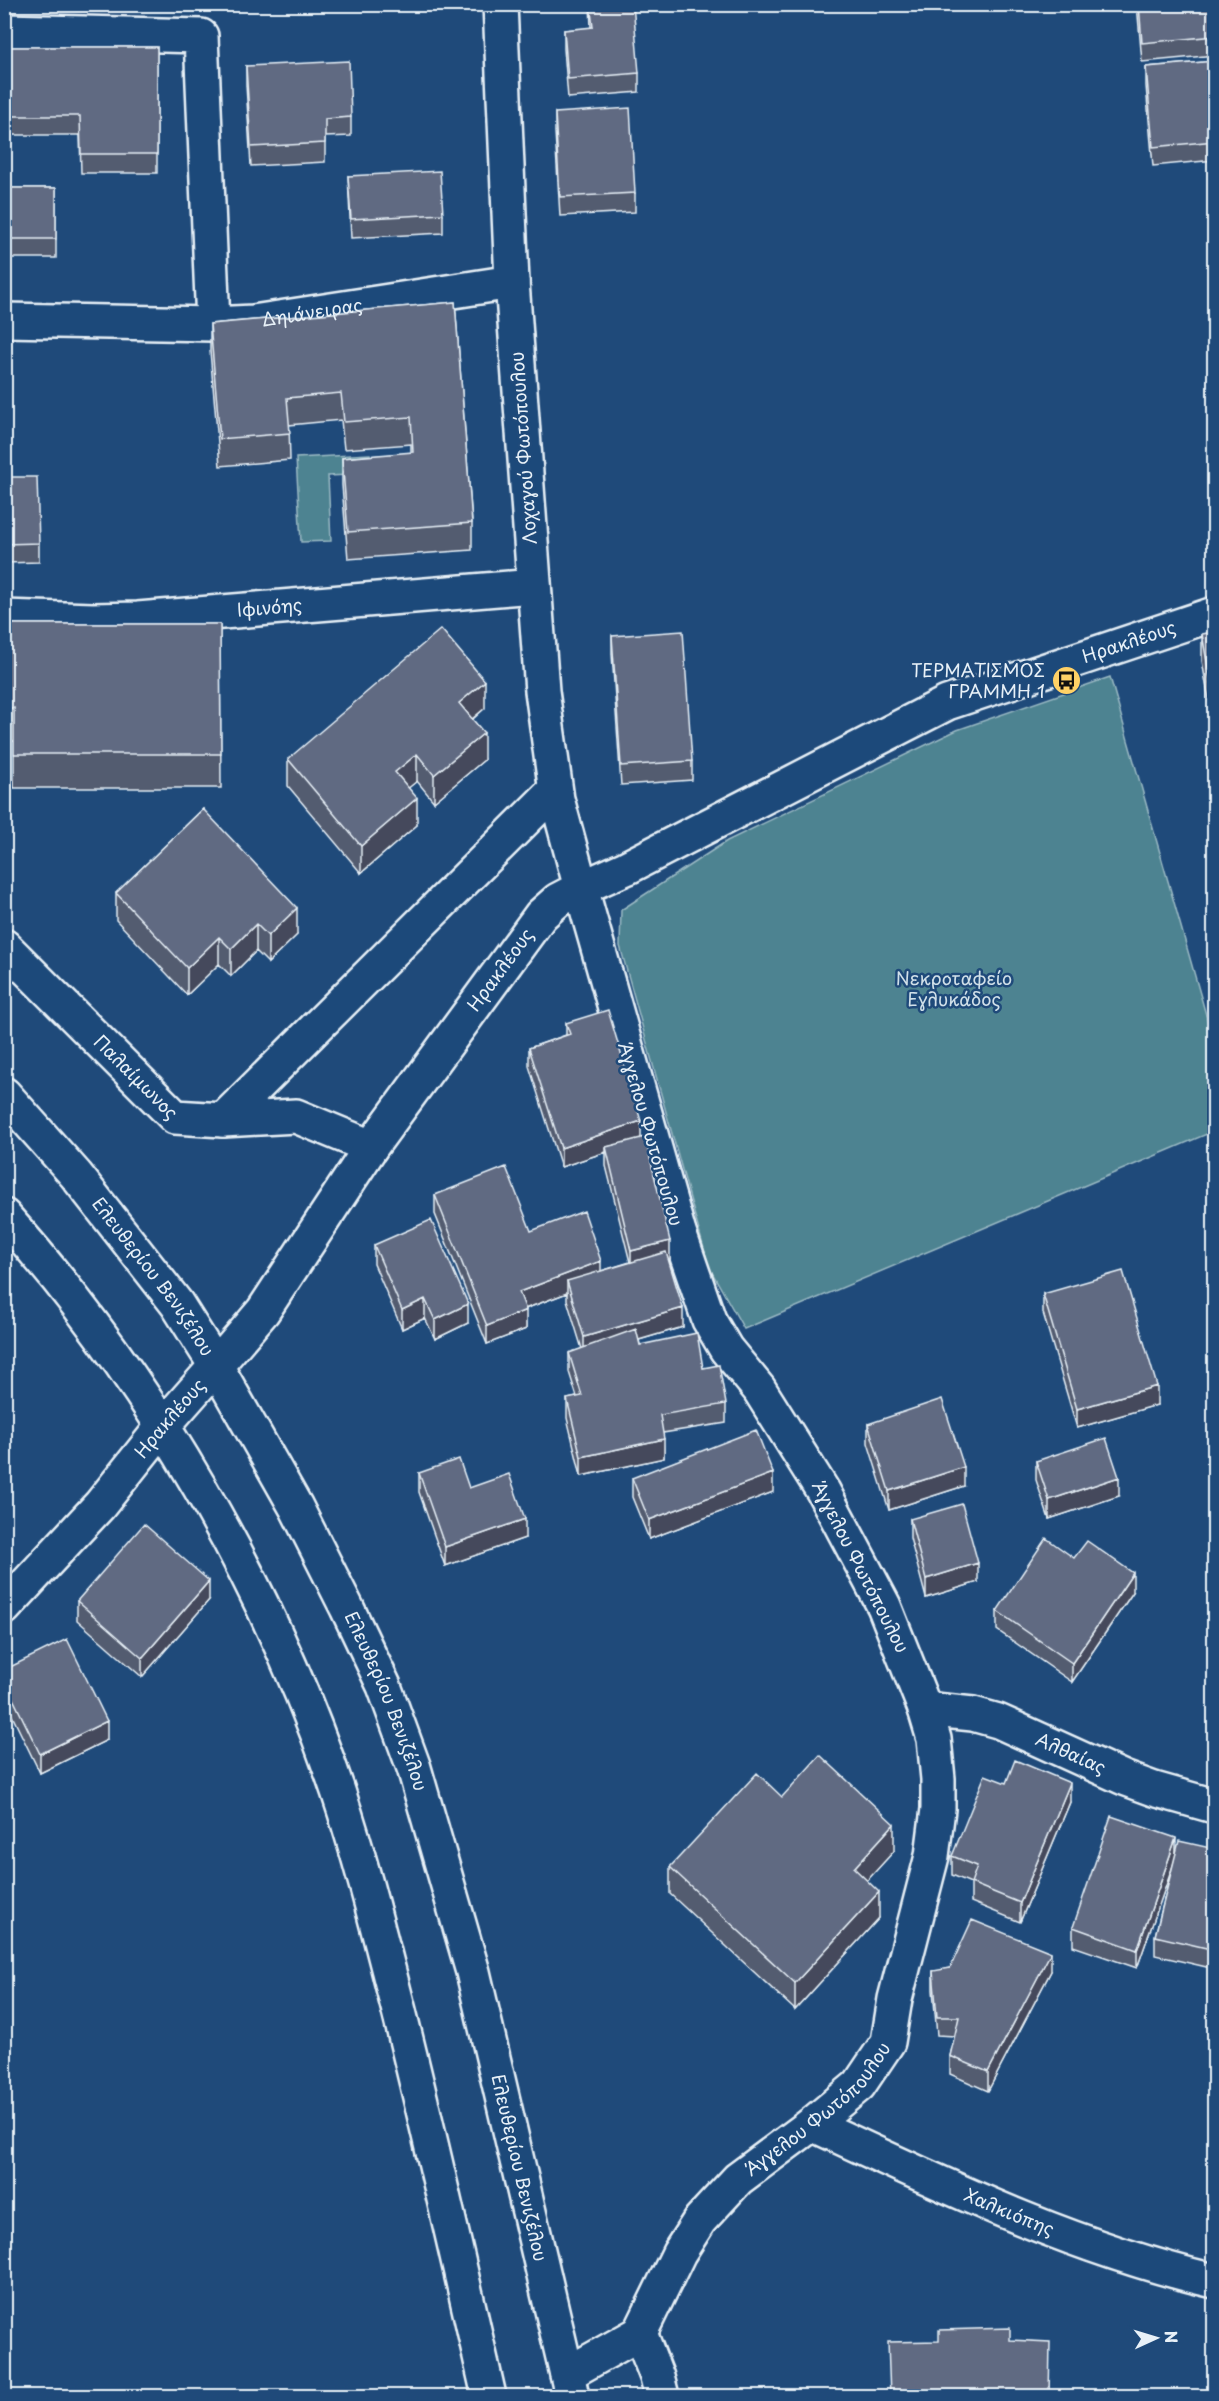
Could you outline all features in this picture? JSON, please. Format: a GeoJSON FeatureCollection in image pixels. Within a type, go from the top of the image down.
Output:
{"type":"FeatureCollection","features":[{"type":"Feature","properties":{"kind":"street","name":"Λοχαγού Φωτόπουλου"},"geometry":{"type":"LineString","coordinates":[[500,4],[512,282],[542,691],[555,789],[581,888]]}},
{"type":"Feature","properties":{"kind":"street"},"geometry":{"type":"LineString","coordinates":[[4,31],[201,36],[213,324]]}},
{"type":"Feature","properties":{"kind":"street","name":"Δηιάνειρας"},"geometry":{"type":"LineString","coordinates":[[4,320],[213,324],[253,322],[512,282]]}},
{"type":"Feature","properties":{"kind":"street","name":"Ιφινόης"},"geometry":{"type":"LineString","coordinates":[[4,617],[138,619],[534,586]]}},
{"type":"Feature","properties":{"kind":"street","name":"Ηρακλέους"},"geometry":{"type":"LineString","coordinates":[[4,1608],[100,1505],[163,1426],[263,1311],[371,1147],[541,915],[558,900],[626,868],[947,703],[1215,614]]}},
{"type":"Feature","properties":{"kind":"street"},"geometry":{"type":"LineString","coordinates":[[223,1120],[555,789]]}},
{"type":"Feature","properties":{"kind":"street","name":"Άγγελου Φωτόπουλου"},"geometry":{"type":"LineString","coordinates":[[581,888],[679,1233],[709,1320],[726,1349],[759,1389],[823,1491],[884,1606],[926,1709],[937,1761],[939,1794],[936,1828],[915,1927],[895,1999],[888,2042],[859,2085],[812,2124],[738,2179],[700,2220],[679,2253],[640,2333]]}},
{"type":"Feature","properties":{"kind":"street","name":"Παλαίμωνος"},"geometry":{"type":"LineString","coordinates":[[4,946],[175,1118],[223,1120],[296,1116],[371,1147]]}},
{"type":"Feature","properties":{"kind":"street","name":"Ελευθερίου Βενιζέλου"},"geometry":{"type":"LineString","coordinates":[[4,1094],[137,1250],[177,1304],[216,1366],[322,1557],[384,1686],[405,1742],[434,1834],[472,1972],[570,2385]]}},
{"type":"Feature","properties":{"kind":"street"},"geometry":{"type":"LineString","coordinates":[[4,1216],[36,1251],[77,1303],[163,1426],[218,1522],[258,1599],[300,1691],[337,1789],[374,1914],[419,2092],[489,2397]]}},
{"type":"Feature","properties":{"kind":"street","name":"Αλθαίας"},"geometry":{"type":"LineString","coordinates":[[926,1709],[973,1713],[998,1721],[1154,1790],[1215,1806]]}},
{"type":"Feature","properties":{"kind":"street","name":"Χαλκιόπης"},"geometry":{"type":"LineString","coordinates":[[812,2124],[924,2177],[1050,2230],[1113,2253],[1215,2281]]}},
{"type":"Feature","properties":{"kind":"street"},"geometry":{"type":"LineString","coordinates":[[570,2385],[640,2333],[662,2397]]}},
{"type":"Feature","properties":{"kind":"green space"},"geometry":{"type":"Polygon","coordinates":[[[370,454],[371,474],[328,476],[331,541],[301,542],[296,458],[370,454]]]}},
{"type":"Feature","properties":{"kind":"green space","name":"Νεκροταφείο Εγλυκάδος"},"geometry":{"type":"Polygon","coordinates":[[[1110,677],[1214,1043],[1214,1131],[744,1329],[709,1267],[620,946],[621,910],[727,841],[957,730],[1110,677]]]}},
{"type":"Feature","properties":{"kind":"building"},"geometry":{"type":"Polygon","coordinates":[[[590,4],[633,4],[639,73],[568,79],[564,30],[593,27],[590,4]]]}},
{"type":"Feature","properties":{"kind":"building"},"geometry":{"type":"Polygon","coordinates":[[[1139,4],[1215,4],[1215,36],[1142,43],[1139,4]]]}},
{"type":"Feature","properties":{"kind":"building"},"geometry":{"type":"Polygon","coordinates":[[[4,47],[157,47],[157,154],[81,154],[80,116],[4,116],[4,47]]]}},
{"type":"Feature","properties":{"kind":"building"},"geometry":{"type":"Polygon","coordinates":[[[349,61],[351,117],[325,119],[325,143],[251,147],[246,66],[349,61]]]}},
{"type":"Feature","properties":{"kind":"building"},"geometry":{"type":"Polygon","coordinates":[[[1215,61],[1215,141],[1153,147],[1146,67],[1215,61]]]}},
{"type":"Feature","properties":{"kind":"building"},"geometry":{"type":"Polygon","coordinates":[[[630,108],[635,193],[560,197],[555,113],[630,108]]]}},
{"type":"Feature","properties":{"kind":"building"},"geometry":{"type":"Polygon","coordinates":[[[440,171],[443,214],[351,219],[348,176],[440,171]]]}},
{"type":"Feature","properties":{"kind":"building"},"geometry":{"type":"Polygon","coordinates":[[[4,188],[56,188],[56,239],[4,239],[4,188]]]}},
{"type":"Feature","properties":{"kind":"building"},"geometry":{"type":"Polygon","coordinates":[[[455,302],[472,523],[348,532],[342,458],[413,452],[411,417],[344,422],[341,393],[287,398],[290,433],[220,439],[210,324],[455,302]]]}},
{"type":"Feature","properties":{"kind":"building"},"geometry":{"type":"Polygon","coordinates":[[[4,442],[9,442],[10,477],[37,477],[39,543],[4,544],[4,442]]]}},
{"type":"Feature","properties":{"kind":"building"},"geometry":{"type":"Polygon","coordinates":[[[4,624],[220,624],[221,754],[14,754],[14,708],[4,708],[4,624]]]}},
{"type":"Feature","properties":{"kind":"building"},"geometry":{"type":"Polygon","coordinates":[[[441,629],[485,681],[459,703],[484,733],[434,775],[417,754],[395,772],[417,798],[361,846],[288,759],[441,629]]]}},
{"type":"Feature","properties":{"kind":"building"},"geometry":{"type":"Polygon","coordinates":[[[683,631],[692,761],[621,766],[612,636],[683,631]]]}},
{"type":"Feature","properties":{"kind":"building"},"geometry":{"type":"Polygon","coordinates":[[[1215,632],[1215,707],[1202,634],[1215,632]]]}},
{"type":"Feature","properties":{"kind":"building"},"geometry":{"type":"Polygon","coordinates":[[[203,809],[297,908],[268,936],[256,924],[231,949],[219,937],[187,968],[116,893],[203,809]]]}},
{"type":"Feature","properties":{"kind":"building"},"geometry":{"type":"Polygon","coordinates":[[[608,1010],[641,1121],[561,1148],[529,1048],[570,1034],[566,1023],[608,1010]]]}},
{"type":"Feature","properties":{"kind":"building"},"geometry":{"type":"Polygon","coordinates":[[[645,1137],[670,1241],[631,1251],[606,1147],[645,1137]]]}},
{"type":"Feature","properties":{"kind":"building"},"geometry":{"type":"Polygon","coordinates":[[[506,1167],[531,1231],[584,1211],[601,1261],[519,1292],[526,1310],[487,1326],[435,1195],[506,1167]]]}},
{"type":"Feature","properties":{"kind":"building"},"geometry":{"type":"Polygon","coordinates":[[[431,1220],[468,1304],[435,1320],[425,1299],[402,1310],[374,1245],[431,1220]]]}},
{"type":"Feature","properties":{"kind":"building"},"geometry":{"type":"Polygon","coordinates":[[[666,1252],[683,1308],[584,1337],[567,1281],[666,1252]]]}},
{"type":"Feature","properties":{"kind":"building"},"geometry":{"type":"Polygon","coordinates":[[[1123,1271],[1157,1386],[1077,1409],[1043,1294],[1123,1271]]]}},
{"type":"Feature","properties":{"kind":"building"},"geometry":{"type":"Polygon","coordinates":[[[636,1329],[640,1345],[697,1333],[703,1368],[719,1365],[726,1404],[660,1415],[664,1439],[581,1457],[567,1399],[582,1396],[569,1353],[636,1329]]]}},
{"type":"Feature","properties":{"kind":"building"},"geometry":{"type":"Polygon","coordinates":[[[942,1399],[964,1467],[889,1491],[868,1424],[942,1399]]]}},
{"type":"Feature","properties":{"kind":"building"},"geometry":{"type":"Polygon","coordinates":[[[756,1430],[773,1473],[649,1520],[632,1478],[756,1430]]]}},
{"type":"Feature","properties":{"kind":"building"},"geometry":{"type":"Polygon","coordinates":[[[1106,1438],[1119,1477],[1049,1500],[1036,1461],[1106,1438]]]}},
{"type":"Feature","properties":{"kind":"building"},"geometry":{"type":"Polygon","coordinates":[[[459,1459],[469,1488],[509,1474],[525,1519],[445,1547],[419,1473],[459,1459]]]}},
{"type":"Feature","properties":{"kind":"building"},"geometry":{"type":"Polygon","coordinates":[[[962,1504],[978,1563],[926,1579],[910,1519],[962,1504]]]}},
{"type":"Feature","properties":{"kind":"building"},"geometry":{"type":"Polygon","coordinates":[[[144,1524],[209,1581],[142,1658],[77,1601],[144,1524]]]}},
{"type":"Feature","properties":{"kind":"building"},"geometry":{"type":"Polygon","coordinates":[[[1046,1538],[1074,1558],[1087,1541],[1133,1573],[1072,1663],[997,1611],[1046,1538]]]}},
{"type":"Feature","properties":{"kind":"building"},"geometry":{"type":"Polygon","coordinates":[[[67,1639],[107,1721],[40,1754],[4,1680],[4,1670],[67,1639]]]}},
{"type":"Feature","properties":{"kind":"building"},"geometry":{"type":"Polygon","coordinates":[[[820,1755],[894,1824],[854,1868],[879,1892],[795,1983],[670,1867],[757,1773],[782,1797],[820,1755]]]}},
{"type":"Feature","properties":{"kind":"building"},"geometry":{"type":"Polygon","coordinates":[[[1015,1760],[1070,1783],[1020,1903],[971,1883],[977,1866],[952,1856],[985,1775],[1006,1783],[1015,1760]]]}},
{"type":"Feature","properties":{"kind":"building"},"geometry":{"type":"Polygon","coordinates":[[[1111,1816],[1176,1838],[1137,1950],[1073,1927],[1111,1816]]]}},
{"type":"Feature","properties":{"kind":"building"},"geometry":{"type":"Polygon","coordinates":[[[1179,1841],[1215,1849],[1215,1950],[1155,1936],[1179,1841]]]}},
{"type":"Feature","properties":{"kind":"building"},"geometry":{"type":"Polygon","coordinates":[[[972,1920],[1051,1952],[988,2072],[950,2056],[959,2017],[937,2017],[933,1971],[950,1968],[972,1920]]]}},
{"type":"Feature","properties":{"kind":"building"},"geometry":{"type":"Polygon","coordinates":[[[1010,2328],[1010,2340],[1050,2342],[1049,2397],[890,2397],[888,2342],[939,2341],[939,2330],[1010,2328]]]}},
{"type":"Feature","properties":{"kind":"place","name":"ΤΕΡΜΑΤΙΣΜΟΣ ΓΡΑΜΜΗ 1"},"geometry":{"type":"Point","coordinates":[1066,681]}}]}
